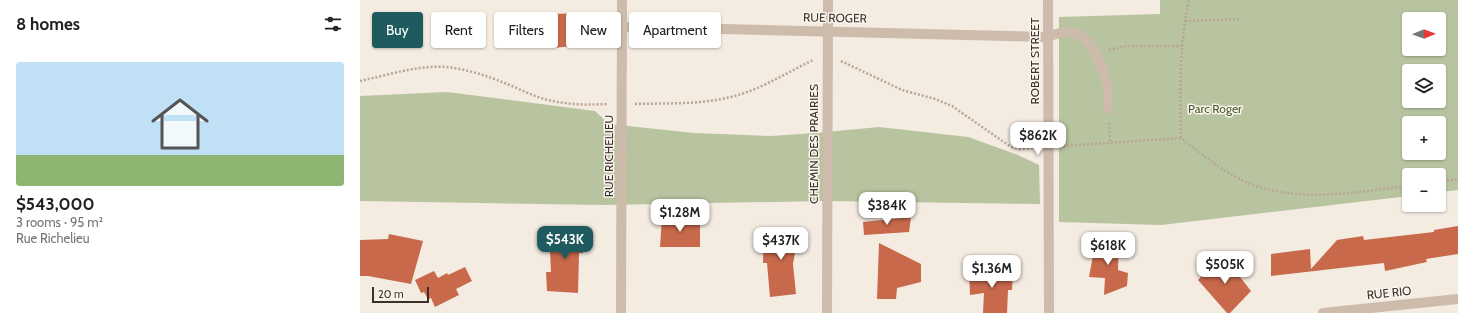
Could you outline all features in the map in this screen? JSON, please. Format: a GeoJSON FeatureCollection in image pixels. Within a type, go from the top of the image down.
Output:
{"type":"FeatureCollection","features":[{"type":"Feature","properties":{"kind":"street","name":"RUE RICHELIEU"},"geometry":{"type":"LineString","coordinates":[[621,313],[622,0]]}},
{"type":"Feature","properties":{"kind":"street","name":"CHEMIN DES PRAIRIES"},"geometry":{"type":"LineString","coordinates":[[827,313],[828,0]]}},
{"type":"Feature","properties":{"kind":"street","name":"ROBERT STREET"},"geometry":{"type":"LineString","coordinates":[[1048,0],[1049,313]]}},
{"type":"Feature","properties":{"kind":"street","name":"RUE ROGER"},"geometry":{"type":"LineString","coordinates":[[622,27],[1048,37],[1065,32],[1087,39],[1095,50],[1108,87],[1108,109]]}},
{"type":"Feature","properties":{"kind":"street","name":"RUE RIO"},"geometry":{"type":"LineString","coordinates":[[1323,313],[1458,299]]}},
{"type":"Feature","properties":{"kind":"path"},"geometry":{"type":"LineString","coordinates":[[1181,138],[1180,82],[1182,46],[1189,0]]}},
{"type":"Feature","properties":{"kind":"path"},"geometry":{"type":"LineString","coordinates":[[1185,21],[1241,19]]}},
{"type":"Feature","properties":{"kind":"path"},"geometry":{"type":"LineString","coordinates":[[1115,49],[1124,46],[1182,46]]}},
{"type":"Feature","properties":{"kind":"path"},"geometry":{"type":"LineString","coordinates":[[631,104],[678,103],[728,98],[770,83],[816,59]]}},
{"type":"Feature","properties":{"kind":"path"},"geometry":{"type":"LineString","coordinates":[[842,61],[902,90],[935,99],[952,106],[1011,147],[1019,149],[1036,148]]}},
{"type":"Feature","properties":{"kind":"path"},"geometry":{"type":"LineString","coordinates":[[360,81],[405,70],[446,67],[481,74],[550,101],[576,104],[611,104]]}},
{"type":"Feature","properties":{"kind":"path"},"geometry":{"type":"LineString","coordinates":[[1108,109],[1110,143]]}},
{"type":"Feature","properties":{"kind":"path"},"geometry":{"type":"LineString","coordinates":[[1060,146],[1181,138],[1210,161],[1236,177],[1251,184],[1281,192],[1318,195],[1402,187]]}},
{"type":"Feature","properties":{"kind":"path"},"geometry":{"type":"LineString","coordinates":[[1446,181],[1458,179]]}},
{"type":"Feature","properties":{"kind":"green space","name":"Parc Roger"},"geometry":{"type":"Polygon","coordinates":[[[1160,0],[1458,0],[1458,190],[1446,191],[1446,168],[1402,168],[1402,197],[1161,225],[1059,222],[1059,17],[1160,14],[1160,0]]]}},
{"type":"Feature","properties":{"kind":"green space"},"geometry":{"type":"Polygon","coordinates":[[[447,92],[595,111],[609,124],[694,133],[771,136],[879,127],[968,137],[1018,155],[1039,165],[1040,204],[825,201],[603,205],[360,201],[360,96],[447,92]]]}},
{"type":"Feature","properties":{"kind":"building"},"geometry":{"type":"Polygon","coordinates":[[[558,14],[566,14],[566,47],[558,48],[558,14]]]}},
{"type":"Feature","properties":{"kind":"building"},"geometry":{"type":"Polygon","coordinates":[[[911,217],[909,232],[864,235],[863,222],[911,217]]]}},
{"type":"Feature","properties":{"kind":"building"},"geometry":{"type":"Polygon","coordinates":[[[662,218],[700,218],[700,247],[660,247],[662,218]]]}},
{"type":"Feature","properties":{"kind":"building"},"geometry":{"type":"Polygon","coordinates":[[[1458,226],[1458,254],[1426,259],[1427,262],[1385,271],[1384,263],[1271,276],[1271,254],[1310,249],[1311,269],[1337,240],[1363,236],[1364,240],[1434,232],[1434,230],[1458,226]]]}},
{"type":"Feature","properties":{"kind":"building"},"geometry":{"type":"Polygon","coordinates":[[[582,227],[583,253],[579,253],[578,293],[547,291],[546,272],[551,272],[549,232],[582,227]]]}},
{"type":"Feature","properties":{"kind":"building"},"geometry":{"type":"Polygon","coordinates":[[[799,230],[793,264],[796,294],[770,297],[767,263],[763,263],[764,231],[799,230]]]}},
{"type":"Feature","properties":{"kind":"building"},"geometry":{"type":"Polygon","coordinates":[[[389,234],[423,241],[411,284],[368,276],[360,276],[360,240],[388,239],[389,234]]]}},
{"type":"Feature","properties":{"kind":"building"},"geometry":{"type":"Polygon","coordinates":[[[1096,240],[1119,241],[1118,270],[1128,273],[1127,286],[1104,295],[1105,278],[1089,277],[1096,240]]]}},
{"type":"Feature","properties":{"kind":"building"},"geometry":{"type":"Polygon","coordinates":[[[879,243],[921,264],[921,282],[897,288],[896,299],[877,299],[879,243]]]}},
{"type":"Feature","properties":{"kind":"building"},"geometry":{"type":"Polygon","coordinates":[[[1222,254],[1251,291],[1230,313],[1227,313],[1198,280],[1222,254]]]}},
{"type":"Feature","properties":{"kind":"building"},"geometry":{"type":"Polygon","coordinates":[[[465,267],[472,281],[456,289],[459,295],[435,307],[431,298],[428,299],[424,292],[421,293],[415,280],[434,271],[438,278],[447,273],[448,275],[465,267]]]}},
{"type":"Feature","properties":{"kind":"building"},"geometry":{"type":"Polygon","coordinates":[[[969,270],[1013,271],[1012,290],[1008,290],[1007,313],[983,313],[984,293],[970,295],[969,270]]]}}]}
